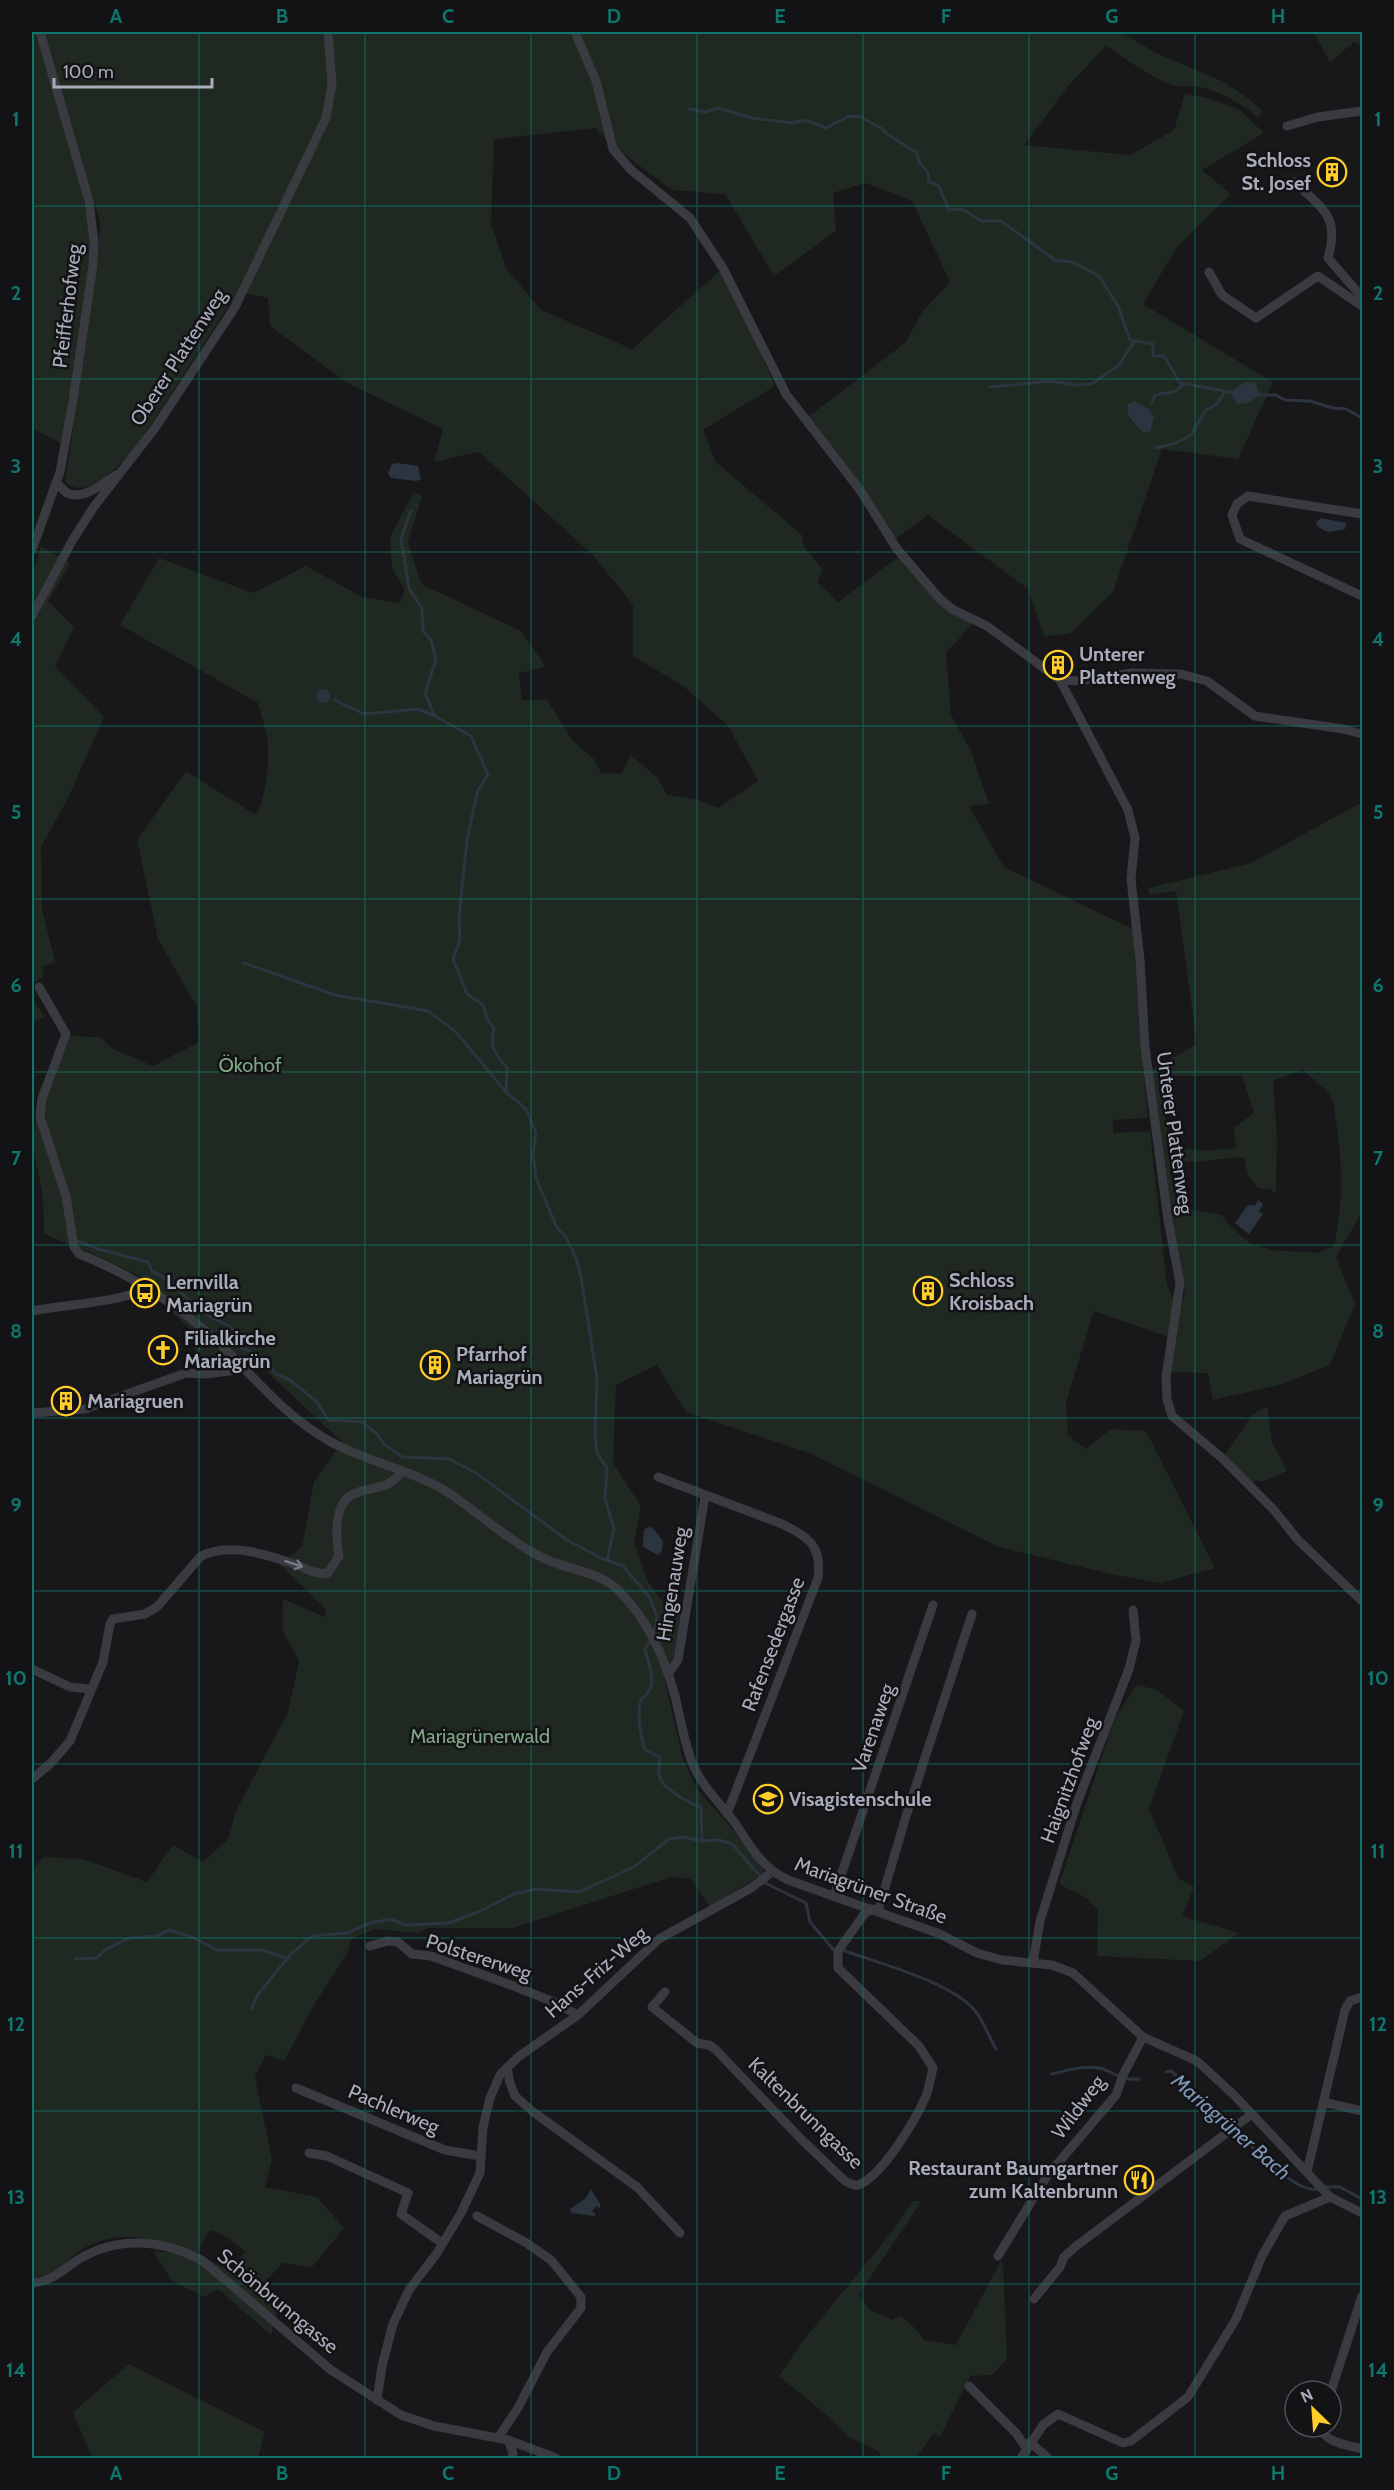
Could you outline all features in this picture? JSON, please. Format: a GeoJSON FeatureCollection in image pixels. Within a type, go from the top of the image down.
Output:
{"type":"FeatureCollection","features":[{"type":"Feature","properties":{"kind":"street","name":"Pfeifferhofweg"},"geometry":{"type":"LineString","coordinates":[[32,549],[56,483],[73,400],[93,266],[94,242],[87,191],[40,32]]}},
{"type":"Feature","properties":{"kind":"street","name":"Oberer Plattenweg"},"geometry":{"type":"LineString","coordinates":[[32,616],[72,542],[154,428],[235,306],[326,118],[333,84],[328,32]]}},
{"type":"Feature","properties":{"kind":"street","name":"Unterer Plattenweg"},"geometry":{"type":"LineString","coordinates":[[575,32],[596,81],[613,149],[630,169],[690,218],[723,268],[786,394],[860,490],[897,549],[940,599],[952,609],[987,627],[1060,680],[1128,810],[1135,838],[1131,879],[1140,960],[1145,1047],[1168,1220],[1180,1282],[1166,1377],[1167,1399],[1172,1416],[1222,1458],[1274,1510],[1298,1540],[1362,1601]]}},
{"type":"Feature","properties":{"kind":"street"},"geometry":{"type":"LineString","coordinates":[[1287,126],[1318,117],[1362,111]]}},
{"type":"Feature","properties":{"kind":"street"},"geometry":{"type":"LineString","coordinates":[[1295,182],[1330,217],[1333,240],[1328,258],[1362,297]]}},
{"type":"Feature","properties":{"kind":"street"},"geometry":{"type":"LineString","coordinates":[[1209,272],[1222,296],[1256,318],[1318,276],[1362,306]]}},
{"type":"Feature","properties":{"kind":"street"},"geometry":{"type":"LineString","coordinates":[[56,483],[68,494],[83,494],[121,472]]}},
{"type":"Feature","properties":{"kind":"street"},"geometry":{"type":"LineString","coordinates":[[1362,514],[1248,496],[1237,504],[1232,515],[1240,539],[1362,596]]}},
{"type":"Feature","properties":{"kind":"street"},"geometry":{"type":"LineString","coordinates":[[1060,680],[1077,681],[1132,673],[1181,674],[1207,681],[1255,716],[1362,734]]}},
{"type":"Feature","properties":{"kind":"street","name":"Mariagrüner Straße"},"geometry":{"type":"LineString","coordinates":[[39,987],[66,1034],[42,1099],[39,1117],[66,1196],[74,1246],[79,1254],[149,1288],[200,1326],[286,1410],[332,1442],[439,1487],[539,1557],[605,1580],[620,1592],[658,1650],[668,1674],[689,1754],[703,1785],[766,1867],[766,1877],[875,1910],[940,1934],[977,1953],[1002,1960],[1052,1965],[1073,1973],[1143,2037],[1197,2061],[1252,2114],[1324,2191],[1362,2213]]}},
{"type":"Feature","properties":{"kind":"street"},"geometry":{"type":"LineString","coordinates":[[32,1311],[67,1304],[107,1301],[149,1288]]}},
{"type":"Feature","properties":{"kind":"street"},"geometry":{"type":"LineString","coordinates":[[32,1413],[86,1409],[186,1373],[206,1374],[243,1369]]}},
{"type":"Feature","properties":{"kind":"street"},"geometry":{"type":"LineString","coordinates":[[32,1779],[51,1763],[70,1741],[103,1662],[112,1620],[145,1614],[156,1607],[207,1552],[256,1553],[290,1562],[319,1574],[328,1573],[339,1556],[335,1532],[343,1503],[354,1493],[390,1484],[402,1472]]}},
{"type":"Feature","properties":{"kind":"street","name":"Rafensedergasse"},"geometry":{"type":"LineString","coordinates":[[658,1477],[782,1524],[801,1534],[813,1545],[818,1556],[818,1578],[727,1814]]}},
{"type":"Feature","properties":{"kind":"street","name":"Hingenauweg"},"geometry":{"type":"LineString","coordinates":[[668,1674],[678,1660],[705,1496]]}},
{"type":"Feature","properties":{"kind":"street","name":"Varenaweg"},"geometry":{"type":"LineString","coordinates":[[834,1896],[933,1605]]}},
{"type":"Feature","properties":{"kind":"street","name":"Haignitzhofweg"},"geometry":{"type":"LineString","coordinates":[[1033,1962],[1040,1921],[1077,1803],[1129,1669],[1136,1640],[1133,1610]]}},
{"type":"Feature","properties":{"kind":"street"},"geometry":{"type":"LineString","coordinates":[[875,1910],[972,1614]]}},
{"type":"Feature","properties":{"kind":"street"},"geometry":{"type":"LineString","coordinates":[[32,1669],[70,1687],[91,1689]]}},
{"type":"Feature","properties":{"kind":"street","name":"Hans-Friz-Weg"},"geometry":{"type":"LineString","coordinates":[[377,2400],[382,2366],[393,2324],[409,2290],[461,2213],[480,2173],[483,2127],[490,2098],[500,2074],[578,2015],[659,1940],[766,1877]]}},
{"type":"Feature","properties":{"kind":"street","name":"Kaltenbrunngasse"},"geometry":{"type":"LineString","coordinates":[[665,1992],[652,2007],[697,2043],[709,2045],[845,2181],[858,2185],[888,2161],[926,2096],[933,2068],[919,2046],[838,1968],[838,1951],[865,1913],[875,1910]]}},
{"type":"Feature","properties":{"kind":"street","name":"Polstererweg"},"geometry":{"type":"LineString","coordinates":[[370,1946],[388,1941],[398,1942],[412,1954],[431,1956],[554,2002],[578,2015]]}},
{"type":"Feature","properties":{"kind":"street"},"geometry":{"type":"LineString","coordinates":[[1307,2172],[1345,2010],[1350,2001],[1362,1997]]}},
{"type":"Feature","properties":{"kind":"street","name":"Wildweg"},"geometry":{"type":"LineString","coordinates":[[998,2256],[1047,2176],[1116,2095],[1143,2037]]}},
{"type":"Feature","properties":{"kind":"street"},"geometry":{"type":"LineString","coordinates":[[507,2067],[510,2083],[516,2096],[532,2111],[637,2187],[680,2233]]}},
{"type":"Feature","properties":{"kind":"street","name":"Pachlerweg"},"geometry":{"type":"LineString","coordinates":[[296,2088],[445,2150],[480,2156]]}},
{"type":"Feature","properties":{"kind":"street"},"geometry":{"type":"LineString","coordinates":[[1323,2102],[1362,2111]]}},
{"type":"Feature","properties":{"kind":"street"},"geometry":{"type":"LineString","coordinates":[[1034,2299],[1060,2267],[1064,2257],[1074,2247],[1252,2114]]}},
{"type":"Feature","properties":{"kind":"street"},"geometry":{"type":"LineString","coordinates":[[309,2153],[327,2156],[408,2193],[401,2214],[442,2243]]}},
{"type":"Feature","properties":{"kind":"street"},"geometry":{"type":"LineString","coordinates":[[1021,2458],[1043,2425],[1058,2414],[1123,2443],[1131,2441],[1188,2397],[1236,2319],[1262,2256],[1285,2216],[1324,2191]]}},
{"type":"Feature","properties":{"kind":"street"},"geometry":{"type":"LineString","coordinates":[[477,2216],[525,2242],[551,2260],[575,2288],[582,2303],[581,2308],[547,2352],[503,2439],[513,2453],[512,2458]]}},
{"type":"Feature","properties":{"kind":"street","name":"Schönbrunngasse"},"geometry":{"type":"LineString","coordinates":[[32,2283],[57,2275],[92,2251],[113,2244],[133,2242],[175,2249],[203,2261],[331,2370],[411,2420],[503,2439],[556,2458]]}},
{"type":"Feature","properties":{"kind":"street"},"geometry":{"type":"LineString","coordinates":[[1335,2379],[1362,2296]]}},
{"type":"Feature","properties":{"kind":"street"},"geometry":{"type":"LineString","coordinates":[[969,2386],[1028,2446],[1047,2458]]}},
{"type":"Feature","properties":{"kind":"street"},"geometry":{"type":"LineString","coordinates":[[1331,2439],[1362,2449]]}},
{"type":"Feature","properties":{"kind":"green space"},"geometry":{"type":"Polygon","coordinates":[[[32,32],[35,32],[78,169],[88,226],[90,254],[62,444],[32,428],[32,32]]]}},
{"type":"Feature","properties":{"kind":"green space"},"geometry":{"type":"Polygon","coordinates":[[[44,32],[1121,32],[1156,53],[1222,81],[1263,111],[1258,117],[1238,102],[1215,91],[1168,83],[1140,69],[1106,46],[1069,85],[1024,145],[1130,155],[1174,130],[1185,93],[1211,99],[1240,110],[1264,133],[1202,170],[1231,194],[1177,247],[1143,304],[1273,382],[1238,459],[1162,449],[1113,592],[1070,634],[1044,636],[1028,589],[928,515],[895,539],[899,553],[940,599],[976,620],[946,653],[951,715],[971,751],[989,804],[969,806],[1004,867],[1133,929],[1148,1118],[1113,1120],[1113,1133],[1150,1131],[1167,1285],[1179,1309],[1185,1294],[1168,1202],[1151,1070],[1197,1044],[1176,891],[1149,895],[1149,888],[1251,863],[1362,802],[1362,1212],[1336,1257],[1355,1304],[1330,1365],[1279,1385],[1213,1400],[1208,1373],[1171,1372],[1174,1339],[1094,1311],[1066,1402],[1068,1435],[1086,1449],[1111,1429],[1146,1431],[1215,1568],[1160,1583],[1115,1575],[999,1547],[809,1453],[686,1412],[657,1365],[616,1385],[613,1463],[641,1506],[634,1543],[647,1580],[666,1606],[675,1604],[683,1610],[676,1651],[664,1678],[683,1759],[697,1789],[765,1872],[710,1907],[691,1879],[671,1877],[513,1928],[428,1928],[418,1933],[375,1929],[351,1939],[348,1952],[314,2005],[284,2061],[266,2055],[255,2077],[272,2160],[265,2187],[317,2197],[344,2228],[312,2267],[282,2263],[265,2283],[277,2312],[271,2335],[218,2289],[205,2297],[172,2281],[153,2251],[198,2255],[232,2271],[245,2251],[223,2235],[210,2230],[196,2254],[150,2240],[121,2237],[91,2245],[73,2256],[55,2272],[32,2279],[32,1869],[44,1857],[83,1859],[147,1882],[173,1845],[203,1862],[228,1839],[236,1811],[288,1712],[299,1661],[283,1632],[283,1599],[325,1617],[326,1609],[279,1564],[302,1547],[314,1482],[342,1442],[248,1354],[241,1361],[198,1365],[189,1328],[170,1310],[158,1285],[91,1253],[44,1234],[43,1197],[33,1147],[38,1093],[60,1044],[68,1036],[100,1037],[113,1049],[153,1066],[199,1042],[197,1007],[158,939],[137,840],[186,771],[256,815],[266,781],[268,745],[258,703],[120,625],[159,558],[253,593],[306,566],[362,597],[400,603],[405,590],[392,568],[390,537],[414,492],[422,496],[408,542],[421,584],[521,631],[546,667],[519,673],[522,700],[547,700],[573,741],[594,759],[601,773],[622,774],[630,755],[658,778],[667,795],[699,800],[718,808],[758,781],[728,726],[683,686],[633,656],[633,605],[592,554],[479,452],[434,462],[443,429],[349,384],[270,326],[268,298],[243,293],[229,305],[133,452],[111,473],[92,485],[82,488],[73,487],[65,482],[98,259],[100,222],[44,32]],[[595,128],[494,139],[491,224],[506,268],[541,310],[632,349],[723,268],[775,386],[703,430],[716,462],[802,535],[804,547],[823,570],[817,582],[838,602],[897,558],[899,553],[804,420],[906,342],[922,312],[950,282],[912,201],[865,183],[833,193],[836,231],[774,276],[725,194],[672,190],[613,146],[595,128]],[[1134,401],[1131,421],[1143,432],[1149,409],[1134,401]],[[1303,1070],[1273,1081],[1277,1138],[1276,1193],[1270,1189],[1258,1188],[1248,1176],[1244,1157],[1169,1164],[1177,1207],[1222,1215],[1231,1227],[1251,1244],[1274,1250],[1317,1253],[1334,1246],[1340,1209],[1340,1157],[1333,1102],[1328,1092],[1303,1070]],[[1161,1076],[1169,1146],[1207,1151],[1236,1148],[1234,1128],[1254,1113],[1242,1076],[1161,1076]]]}},
{"type":"Feature","properties":{"kind":"green space"},"geometry":{"type":"Polygon","coordinates":[[[1311,32],[1362,32],[1362,46],[1354,42],[1330,62],[1314,33],[1311,32]]]}},
{"type":"Feature","properties":{"kind":"green space"},"geometry":{"type":"Polygon","coordinates":[[[41,546],[70,564],[48,601],[74,627],[55,667],[104,717],[67,800],[41,847],[42,909],[55,962],[42,967],[44,976],[32,985],[32,577],[41,546]]]}},
{"type":"Feature","properties":{"kind":"green space"},"geometry":{"type":"Polygon","coordinates":[[[32,997],[44,1017],[32,1023],[32,997]]]}},
{"type":"Feature","properties":{"kind":"green space"},"geometry":{"type":"Polygon","coordinates":[[[1267,1406],[1272,1442],[1287,1471],[1261,1482],[1255,1480],[1253,1486],[1225,1455],[1252,1415],[1267,1406]]]}},
{"type":"Feature","properties":{"kind":"green space"},"geometry":{"type":"Polygon","coordinates":[[[1137,1685],[1155,1689],[1184,1711],[1149,1809],[1178,1878],[1194,1887],[1182,1916],[1239,1933],[1200,1961],[1097,1956],[1098,1909],[1086,1898],[1059,1884],[1115,1718],[1137,1685]]]}},
{"type":"Feature","properties":{"kind":"green space"},"geometry":{"type":"Polygon","coordinates":[[[913,2201],[922,2201],[859,2294],[870,2310],[892,2320],[900,2316],[912,2325],[924,2340],[956,2345],[1001,2261],[1007,2359],[992,2375],[970,2376],[940,2437],[934,2433],[916,2458],[882,2458],[878,2451],[850,2438],[829,2417],[779,2376],[803,2341],[890,2234],[913,2201]]]}},
{"type":"Feature","properties":{"kind":"green space"},"geometry":{"type":"Polygon","coordinates":[[[129,2364],[265,2432],[258,2458],[92,2458],[73,2412],[129,2364]]]}},
{"type":"Feature","properties":{"kind":"shaded area"},"geometry":{"type":"Polygon","coordinates":[[[1246,382],[1256,383],[1259,395],[1249,403],[1238,404],[1232,397],[1233,391],[1246,382]]]}},
{"type":"Feature","properties":{"kind":"shaded area"},"geometry":{"type":"Polygon","coordinates":[[[1134,401],[1149,409],[1154,417],[1150,432],[1143,432],[1129,416],[1128,404],[1134,401]]]}},
{"type":"Feature","properties":{"kind":"shaded area"},"geometry":{"type":"Polygon","coordinates":[[[392,464],[418,466],[421,479],[417,481],[391,478],[388,473],[392,464]]]}},
{"type":"Feature","properties":{"kind":"shaded area"},"geometry":{"type":"Polygon","coordinates":[[[1321,518],[1346,523],[1345,529],[1325,531],[1316,525],[1321,518]]]}},
{"type":"Feature","properties":{"kind":"shaded area"},"geometry":{"type":"Polygon","coordinates":[[[323,689],[328,691],[330,696],[328,701],[323,703],[318,701],[316,696],[318,691],[323,689]]]}},
{"type":"Feature","properties":{"kind":"shaded area"},"geometry":{"type":"Polygon","coordinates":[[[1258,1200],[1263,1204],[1259,1212],[1263,1214],[1249,1234],[1235,1223],[1248,1205],[1255,1206],[1258,1200]]]}},
{"type":"Feature","properties":{"kind":"shaded area"},"geometry":{"type":"Polygon","coordinates":[[[648,1527],[653,1528],[663,1541],[662,1551],[658,1555],[643,1547],[644,1530],[648,1527]]]}},
{"type":"Feature","properties":{"kind":"shaded area"},"geometry":{"type":"Polygon","coordinates":[[[591,2189],[601,2206],[599,2208],[596,2206],[592,2211],[596,2214],[594,2216],[571,2213],[570,2209],[586,2198],[591,2189]]]}},
{"type":"Feature","properties":{"kind":"waterway"},"geometry":{"type":"LineString","coordinates":[[690,109],[705,112],[718,108],[752,118],[793,123],[805,120],[826,128],[849,116],[861,117],[917,153],[920,164],[928,172],[929,182],[938,185],[949,210],[962,209],[981,221],[1001,221],[1055,260],[1072,262],[1099,276],[1118,306],[1130,340],[1153,344],[1153,356],[1164,356],[1180,383],[1236,393]]}},
{"type":"Feature","properties":{"kind":"waterway"},"geometry":{"type":"LineString","coordinates":[[990,387],[1050,381],[1075,385],[1092,384],[1119,365],[1134,342]]}},
{"type":"Feature","properties":{"kind":"waterway"},"geometry":{"type":"LineString","coordinates":[[1152,403],[1155,395],[1176,391],[1184,384]]}},
{"type":"Feature","properties":{"kind":"waterway"},"geometry":{"type":"LineString","coordinates":[[1156,448],[1176,443],[1191,435],[1205,411],[1218,403],[1225,391]]}},
{"type":"Feature","properties":{"kind":"waterway"},"geometry":{"type":"LineString","coordinates":[[1258,395],[1276,395],[1285,400],[1310,401],[1333,408],[1346,409],[1362,418]]}},
{"type":"Feature","properties":{"kind":"waterway"},"geometry":{"type":"LineString","coordinates":[[411,511],[401,539],[409,588],[422,609],[423,631],[431,640],[436,659],[425,694],[435,716],[471,736],[488,775],[478,790],[467,840],[459,917],[460,940],[453,959],[467,994],[483,1005],[487,1019],[494,1028],[494,1050],[507,1068],[506,1092],[526,1109],[536,1133],[533,1154],[536,1178],[557,1228],[566,1237],[576,1258],[581,1277],[597,1379],[595,1434],[597,1453],[607,1468],[605,1499],[614,1529],[607,1560]]}},
{"type":"Feature","properties":{"kind":"waterway"},"geometry":{"type":"LineString","coordinates":[[335,700],[364,714],[418,709],[435,716]]}},
{"type":"Feature","properties":{"kind":"waterway"},"geometry":{"type":"LineString","coordinates":[[244,963],[335,995],[428,1011],[456,1032],[506,1092]]}},
{"type":"Feature","properties":{"kind":"waterway","name":"Mariagrüner Bach"},"geometry":{"type":"LineString","coordinates":[[78,1241],[98,1249],[148,1262],[152,1271],[173,1284],[207,1315],[235,1331],[240,1337],[242,1348],[261,1356],[276,1374],[290,1380],[317,1402],[328,1420],[362,1422],[378,1435],[384,1444],[402,1457],[449,1459],[476,1473],[567,1540],[601,1558],[623,1566],[650,1598],[657,1623],[653,1632]]}},
{"type":"Feature","properties":{"kind":"waterway","name":"Mariagrüner Bach"},"geometry":{"type":"LineString","coordinates":[[651,1639],[645,1649],[651,1669],[652,1683],[647,1694],[641,1699],[639,1711],[643,1744],[645,1750],[660,1757],[659,1775],[664,1784],[679,1796],[701,1807],[702,1841]]}},
{"type":"Feature","properties":{"kind":"waterway"},"geometry":{"type":"LineString","coordinates":[[251,2009],[259,1993],[291,1954],[312,1936],[347,1933],[370,1923],[391,1919],[405,1925],[449,1923],[514,1894],[536,1889],[579,1892],[634,1867],[669,1839],[683,1837],[702,1841],[719,1840],[732,1844],[767,1884],[806,1903],[810,1922],[833,1949]]}},
{"type":"Feature","properties":{"kind":"waterway"},"geometry":{"type":"LineString","coordinates":[[75,1959],[97,1958],[105,1950],[129,1938],[156,1936],[170,1930],[192,1937],[217,1950],[261,1950],[287,1958]]}},
{"type":"Feature","properties":{"kind":"waterway","name":"Mariagrüner Bach"},"geometry":{"type":"LineString","coordinates":[[845,1951],[915,1975],[951,1992],[976,2012],[996,2049]]}},
{"type":"Feature","properties":{"kind":"waterway","name":"Mariagrüner Bach"},"geometry":{"type":"LineString","coordinates":[[1051,2074],[1090,2067],[1103,2069],[1124,2078],[1139,2079]]}},
{"type":"Feature","properties":{"kind":"waterway","name":"Mariagrüner Bach"},"geometry":{"type":"LineString","coordinates":[[1166,2072],[1171,2071],[1196,2092],[1280,2172],[1306,2188],[1317,2189]]}},
{"type":"Feature","properties":{"kind":"waterway","name":"Mariagrüner Bach"},"geometry":{"type":"LineString","coordinates":[[1324,2187],[1340,2187],[1362,2199]]}},
{"type":"Feature","properties":{"kind":"place","name":"Schloss St. Josef"},"geometry":{"type":"Point","coordinates":[1332,172]}},
{"type":"Feature","properties":{"kind":"place","name":"Unterer Plattenweg"},"geometry":{"type":"Point","coordinates":[1058,665]}},
{"type":"Feature","properties":{"kind":"place","name":"Schloss Kroisbach"},"geometry":{"type":"Point","coordinates":[928,1291]}},
{"type":"Feature","properties":{"kind":"place","name":"Lernvilla Mariagrün"},"geometry":{"type":"Point","coordinates":[145,1293]}},
{"type":"Feature","properties":{"kind":"place","name":"Filialkirche Mariagrün"},"geometry":{"type":"Point","coordinates":[163,1350]}},
{"type":"Feature","properties":{"kind":"place","name":"Pfarrhof Mariagrün"},"geometry":{"type":"Point","coordinates":[435,1365]}},
{"type":"Feature","properties":{"kind":"place","name":"Mariagruen"},"geometry":{"type":"Point","coordinates":[66,1401]}},
{"type":"Feature","properties":{"kind":"place","name":"Visagistenschule"},"geometry":{"type":"Point","coordinates":[768,1799]}},
{"type":"Feature","properties":{"kind":"place","name":"Restaurant Baumgartner zum Kaltenbrunn"},"geometry":{"type":"Point","coordinates":[1139,2180]}},
{"type":"Feature","properties":{"kind":"park label","name":"Ökohof"},"geometry":{"type":"Point","coordinates":[250,1065]}},
{"type":"Feature","properties":{"kind":"park label","name":"Mariagrünerwald"},"geometry":{"type":"Point","coordinates":[480,1736]}}]}
